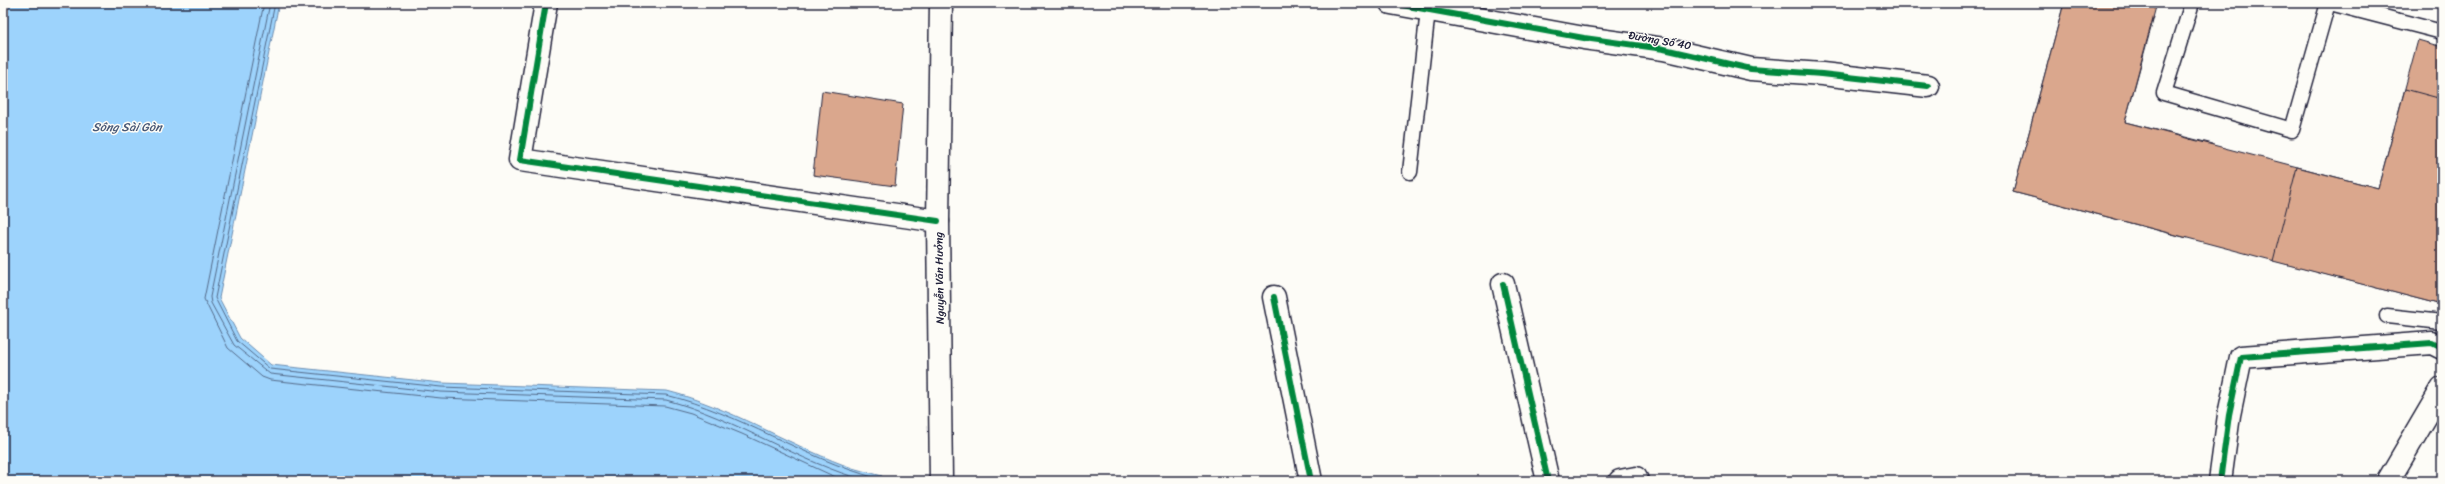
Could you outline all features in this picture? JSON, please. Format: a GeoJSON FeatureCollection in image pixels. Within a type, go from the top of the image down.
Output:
{"type":"FeatureCollection","features":[{"type":"Feature","properties":{"kind":"street"},"geometry":{"type":"LineString","coordinates":[[546,3],[520,160],[938,221]]}},
{"type":"Feature","properties":{"kind":"street","name":"Nguyễn Văn Hưởng"},"geometry":{"type":"LineString","coordinates":[[941,3],[938,221],[941,481]]}},
{"type":"Feature","properties":{"kind":"street","name":"Đường Số 40"},"geometry":{"type":"LineString","coordinates":[[1391,3],[1584,38],[1664,49],[1751,69],[1822,74],[1928,86]]}},
{"type":"Feature","properties":{"kind":"street"},"geometry":{"type":"LineString","coordinates":[[1503,284],[1548,481]]}},
{"type":"Feature","properties":{"kind":"street"},"geometry":{"type":"LineString","coordinates":[[1274,297],[1312,481]]}},
{"type":"Feature","properties":{"kind":"street"},"geometry":{"type":"LineString","coordinates":[[2220,481],[2229,415],[2241,357],[2432,343],[2442,348]]}},
{"type":"Feature","properties":{"kind":"street"},"geometry":{"type":"LineString","coordinates":[[2388,481],[2442,389]]}},
{"type":"Feature","properties":{"kind":"street"},"geometry":{"type":"LineString","coordinates":[[1620,481],[1636,478],[1637,481]]}},
{"type":"Feature","properties":{"kind":"lane"},"geometry":{"type":"LineString","coordinates":[[2192,3],[2164,93],[2292,130],[2329,3],[2442,32]]}},
{"type":"Feature","properties":{"kind":"lane"},"geometry":{"type":"LineString","coordinates":[[1410,172],[1428,10]]}},
{"type":"Feature","properties":{"kind":"lane"},"geometry":{"type":"LineString","coordinates":[[2387,316],[2442,322]]}},
{"type":"Feature","properties":{"kind":"water","name":"Sông Sài Gòn"},"geometry":{"type":"Polygon","coordinates":[[[3,3],[279,3],[219,298],[240,338],[271,365],[442,383],[667,391],[735,415],[821,456],[853,468],[882,476],[882,481],[3,481],[3,3]]]}},
{"type":"Feature","properties":{"kind":"building"},"geometry":{"type":"Polygon","coordinates":[[[2064,3],[2101,3],[2154,17],[2125,122],[2213,144],[2187,238],[2013,192],[2064,3]]]}},
{"type":"Feature","properties":{"kind":"building"},"geometry":{"type":"Polygon","coordinates":[[[2064,3],[2157,3],[2125,122],[2378,188],[2418,40],[2442,47],[2442,305],[2013,192],[2064,3]]]}},
{"type":"Feature","properties":{"kind":"building"},"geometry":{"type":"Polygon","coordinates":[[[2405,89],[2442,99],[2442,305],[2273,261],[2297,167],[2378,188],[2405,89]]]}},
{"type":"Feature","properties":{"kind":"building"},"geometry":{"type":"Polygon","coordinates":[[[822,91],[903,104],[895,186],[813,175],[822,91]]]}},
{"type":"Feature","properties":{"kind":"cycle path"},"geometry":{"type":"LineString","coordinates":[[546,3],[520,160],[938,221]]}},
{"type":"Feature","properties":{"kind":"cycle path"},"geometry":{"type":"LineString","coordinates":[[1391,3],[1584,38],[1664,49],[1751,69],[1822,74],[1928,86]]}},
{"type":"Feature","properties":{"kind":"cycle path"},"geometry":{"type":"LineString","coordinates":[[1503,284],[1548,481]]}},
{"type":"Feature","properties":{"kind":"cycle path"},"geometry":{"type":"LineString","coordinates":[[1274,297],[1311,481]]}},
{"type":"Feature","properties":{"kind":"cycle path"},"geometry":{"type":"LineString","coordinates":[[2220,481],[2229,415],[2241,357],[2432,343],[2442,348]]}}]}
